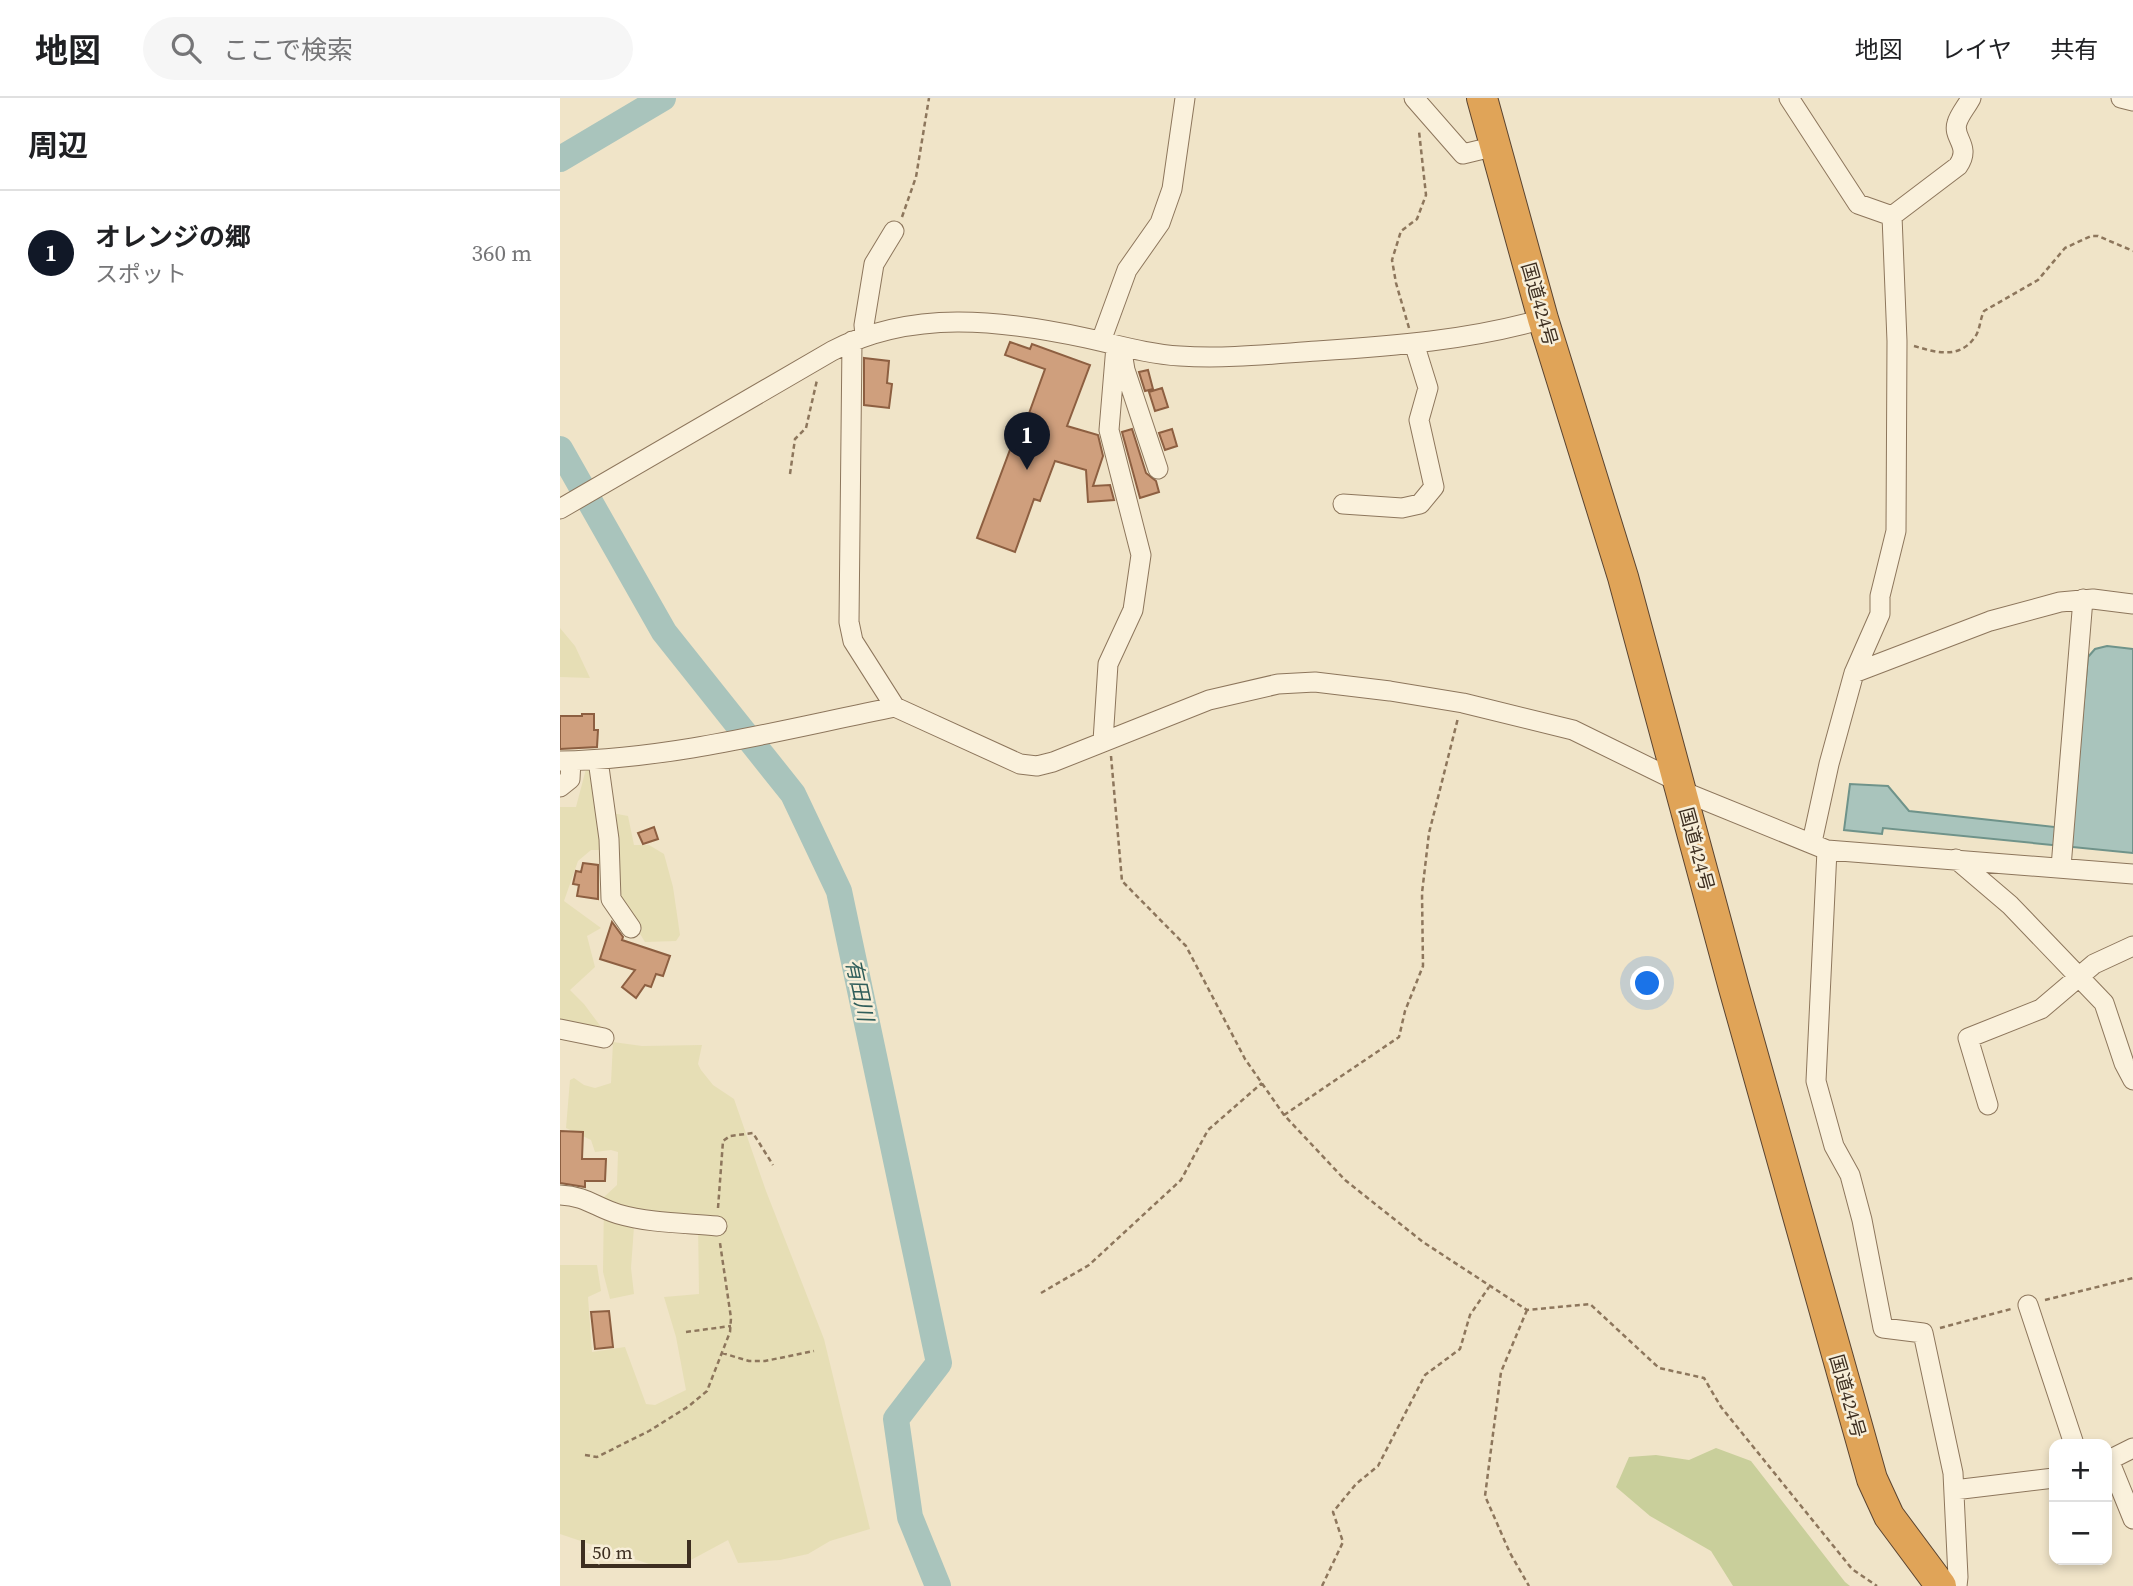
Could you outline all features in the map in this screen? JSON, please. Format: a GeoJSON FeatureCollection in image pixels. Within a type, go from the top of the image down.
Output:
{"type":"FeatureCollection","features":[{"type":"Feature","properties":{"kind":"highway","name":"国道424号"},"geometry":{"type":"LineString","coordinates":[[1482,98],[1543,319],[1623,577],[1734,988],[1872,1479],[1889,1516],[1941,1586]]}},
{"type":"Feature","properties":{"kind":"street"},"geometry":{"type":"LineString","coordinates":[[1103,741],[1108,664],[1133,610],[1142,555],[1109,430],[1113,345],[1128,270],[1160,223],[1172,189],[1185,98]]}},
{"type":"Feature","properties":{"kind":"street"},"geometry":{"type":"LineString","coordinates":[[1789,98],[1858,204],[1892,216]]}},
{"type":"Feature","properties":{"kind":"street"},"geometry":{"type":"LineString","coordinates":[[1892,216],[1947,175],[1962,159],[1964,150],[1956,123],[1971,98]]}},
{"type":"Feature","properties":{"kind":"street"},"geometry":{"type":"LineString","coordinates":[[2122,98],[2133,101]]}},
{"type":"Feature","properties":{"kind":"street"},"geometry":{"type":"LineString","coordinates":[[1420,105],[1463,154],[1496,146]]}},
{"type":"Feature","properties":{"kind":"street"},"geometry":{"type":"LineString","coordinates":[[1892,216],[1897,341],[1896,531],[1880,596],[1880,614],[1854,673],[1829,764],[1819,846],[1816,1081],[1834,1146],[1850,1175],[1862,1220],[1883,1328],[1923,1333],[1953,1473],[1957,1586]]}},
{"type":"Feature","properties":{"kind":"street"},"geometry":{"type":"LineString","coordinates":[[894,231],[874,264],[864,325],[858,338],[849,622],[853,640],[895,707],[1020,764],[1037,766],[1209,700],[1278,684],[1315,682],[1390,691],[1462,704],[1573,730],[1681,786],[1819,846],[2133,874]]}},
{"type":"Feature","properties":{"kind":"street"},"geometry":{"type":"LineString","coordinates":[[560,509],[822,356],[858,338],[921,323],[981,323],[1052,331],[1153,354],[1197,357],[1414,343],[1543,319]]}},
{"type":"Feature","properties":{"kind":"street"},"geometry":{"type":"LineString","coordinates":[[1343,504],[1402,508],[1420,504],[1434,487],[1419,420],[1429,388],[1414,343]]}},
{"type":"Feature","properties":{"kind":"street"},"geometry":{"type":"LineString","coordinates":[[1113,345],[1125,370],[1158,469]]}},
{"type":"Feature","properties":{"kind":"street"},"geometry":{"type":"LineString","coordinates":[[1854,673],[1990,621],[2060,602],[2083,599],[2133,604]]}},
{"type":"Feature","properties":{"kind":"street"},"geometry":{"type":"LineString","coordinates":[[2061,867],[2083,599]]}},
{"type":"Feature","properties":{"kind":"street"},"geometry":{"type":"LineString","coordinates":[[560,787],[570,779],[565,761],[598,760],[671,751],[895,707]]}},
{"type":"Feature","properties":{"kind":"street"},"geometry":{"type":"LineString","coordinates":[[598,760],[609,839],[611,899],[631,928]]}},
{"type":"Feature","properties":{"kind":"street"},"geometry":{"type":"LineString","coordinates":[[1955,859],[2010,905],[2104,1003],[2124,1063],[2133,1080]]}},
{"type":"Feature","properties":{"kind":"street"},"geometry":{"type":"LineString","coordinates":[[1988,1105],[1968,1038],[2041,1009],[2094,964],[2133,946]]}},
{"type":"Feature","properties":{"kind":"street"},"geometry":{"type":"LineString","coordinates":[[560,1029],[604,1038]]}},
{"type":"Feature","properties":{"kind":"street"},"geometry":{"type":"LineString","coordinates":[[560,1195],[579,1196],[617,1214],[661,1222],[717,1226]]}},
{"type":"Feature","properties":{"kind":"street"},"geometry":{"type":"LineString","coordinates":[[2028,1305],[2072,1439]]}},
{"type":"Feature","properties":{"kind":"street"},"geometry":{"type":"LineString","coordinates":[[2112,1458],[2133,1448]]}},
{"type":"Feature","properties":{"kind":"street"},"geometry":{"type":"LineString","coordinates":[[2112,1469],[2133,1519]]}},
{"type":"Feature","properties":{"kind":"street"},"geometry":{"type":"LineString","coordinates":[[1954,1490],[2049,1479]]}},
{"type":"Feature","properties":{"kind":"path"},"geometry":{"type":"LineString","coordinates":[[894,231],[901,222],[916,177],[929,98]]}},
{"type":"Feature","properties":{"kind":"path"},"geometry":{"type":"LineString","coordinates":[[1414,343],[1392,260],[1401,231],[1417,219],[1426,195],[1419,124],[1420,105]]}},
{"type":"Feature","properties":{"kind":"path"},"geometry":{"type":"LineString","coordinates":[[1897,341],[1938,353],[1950,354],[1958,351],[1975,337],[1984,311],[2038,280],[2065,248],[2091,236],[2098,236],[2133,251]]}},
{"type":"Feature","properties":{"kind":"path"},"geometry":{"type":"LineString","coordinates":[[790,474],[795,439],[806,428],[822,356]]}},
{"type":"Feature","properties":{"kind":"path"},"geometry":{"type":"LineString","coordinates":[[1284,1115],[1399,1037],[1405,1011],[1423,966],[1422,893],[1429,833],[1462,704]]}},
{"type":"Feature","properties":{"kind":"path"},"geometry":{"type":"LineString","coordinates":[[1103,741],[1111,757],[1122,881],[1186,946],[1245,1059],[1284,1115],[1345,1180],[1423,1242],[1527,1310],[1590,1304],[1659,1368],[1704,1378],[1721,1407],[1852,1569],[1877,1586]]}},
{"type":"Feature","properties":{"kind":"path"},"geometry":{"type":"LineString","coordinates":[[1041,1293],[1089,1265],[1181,1180],[1208,1130],[1262,1083]]}},
{"type":"Feature","properties":{"kind":"path"},"geometry":{"type":"LineString","coordinates":[[585,1455],[597,1457],[649,1431],[690,1406],[707,1391],[730,1326],[717,1226],[719,1167],[723,1141],[730,1136],[753,1133],[773,1165]]}},
{"type":"Feature","properties":{"kind":"path"},"geometry":{"type":"LineString","coordinates":[[1322,1586],[1343,1542],[1333,1512],[1356,1484],[1378,1466],[1425,1376],[1460,1349],[1470,1315],[1490,1286]]}},
{"type":"Feature","properties":{"kind":"path"},"geometry":{"type":"LineString","coordinates":[[1527,1310],[1501,1372],[1485,1496],[1510,1553],[1529,1586]]}},
{"type":"Feature","properties":{"kind":"path"},"geometry":{"type":"LineString","coordinates":[[686,1332],[730,1326]]}},
{"type":"Feature","properties":{"kind":"path"},"geometry":{"type":"LineString","coordinates":[[722,1353],[750,1361],[765,1361],[814,1351]]}},
{"type":"Feature","properties":{"kind":"shaded area"},"geometry":{"type":"Polygon","coordinates":[[[560,628],[575,646],[590,678],[560,677],[560,628]]]}},
{"type":"Feature","properties":{"kind":"shaded area"},"geometry":{"type":"Polygon","coordinates":[[[587,765],[597,769],[612,813],[628,816],[634,845],[649,845],[664,854],[673,887],[680,935],[676,941],[645,942],[618,898],[604,850],[591,850],[578,861],[564,901],[601,928],[587,936],[595,967],[570,990],[607,1035],[560,1025],[560,807],[576,807],[587,765]]]}},
{"type":"Feature","properties":{"kind":"shaded area"},"geometry":{"type":"Polygon","coordinates":[[[613,1042],[642,1046],[702,1045],[698,1064],[701,1070],[713,1085],[734,1099],[766,1191],[824,1339],[870,1529],[830,1541],[808,1554],[780,1560],[738,1563],[728,1540],[676,1568],[658,1567],[560,1534],[560,1265],[597,1265],[601,1291],[588,1297],[592,1352],[625,1347],[646,1404],[655,1405],[686,1390],[676,1337],[664,1297],[699,1294],[698,1222],[646,1209],[635,1213],[631,1268],[634,1294],[610,1299],[603,1272],[604,1197],[617,1185],[618,1152],[595,1152],[591,1140],[566,1128],[570,1080],[574,1078],[595,1088],[611,1083],[613,1042]]]}},
{"type":"Feature","properties":{"kind":"green space"},"geometry":{"type":"Polygon","coordinates":[[[1716,1448],[1751,1461],[1850,1586],[1733,1586],[1711,1551],[1650,1516],[1616,1487],[1629,1457],[1656,1455],[1689,1460],[1716,1448]]]}},
{"type":"Feature","properties":{"kind":"water"},"geometry":{"type":"Polygon","coordinates":[[[2107,646],[2133,649],[2133,853],[1883,828],[1882,834],[1844,830],[1850,784],[1888,786],[1909,811],[2072,829],[2088,657],[2095,649],[2107,646]]]}},
{"type":"Feature","properties":{"kind":"building"},"geometry":{"type":"Polygon","coordinates":[[[1010,342],[1030,349],[1032,344],[1090,365],[1067,426],[1098,435],[1103,456],[1093,486],[1110,485],[1114,500],[1088,502],[1086,470],[1055,461],[1040,501],[1034,499],[1015,552],[977,538],[1014,439],[1019,441],[1045,369],[1005,355],[1010,342]]]}},
{"type":"Feature","properties":{"kind":"building"},"geometry":{"type":"Polygon","coordinates":[[[864,358],[889,361],[887,383],[892,384],[889,408],[864,405],[864,358]]]}},
{"type":"Feature","properties":{"kind":"building"},"geometry":{"type":"Polygon","coordinates":[[[1148,370],[1153,389],[1145,391],[1139,372],[1148,370]]]}},
{"type":"Feature","properties":{"kind":"building"},"geometry":{"type":"Polygon","coordinates":[[[1162,388],[1168,407],[1155,411],[1149,392],[1162,388]]]}},
{"type":"Feature","properties":{"kind":"building"},"geometry":{"type":"Polygon","coordinates":[[[1132,429],[1146,473],[1156,481],[1159,492],[1140,498],[1122,432],[1132,429]]]}},
{"type":"Feature","properties":{"kind":"building"},"geometry":{"type":"Polygon","coordinates":[[[1172,429],[1177,446],[1165,450],[1159,433],[1172,429]]]}},
{"type":"Feature","properties":{"kind":"building"},"geometry":{"type":"Polygon","coordinates":[[[594,714],[594,730],[598,730],[597,747],[560,749],[560,716],[594,714]]]}},
{"type":"Feature","properties":{"kind":"building"},"geometry":{"type":"Polygon","coordinates":[[[654,827],[658,839],[643,844],[638,833],[654,827]]]}},
{"type":"Feature","properties":{"kind":"building"},"geometry":{"type":"Polygon","coordinates":[[[583,863],[598,865],[598,899],[577,896],[579,885],[573,884],[576,871],[581,872],[583,863]]]}},
{"type":"Feature","properties":{"kind":"building"},"geometry":{"type":"Polygon","coordinates":[[[612,922],[623,937],[622,940],[670,956],[663,976],[656,974],[651,987],[645,985],[636,998],[622,987],[635,970],[600,959],[612,922]]]}},
{"type":"Feature","properties":{"kind":"building"},"geometry":{"type":"Polygon","coordinates":[[[560,1131],[583,1132],[582,1159],[606,1159],[605,1181],[585,1181],[585,1187],[560,1183],[560,1131]]]}},
{"type":"Feature","properties":{"kind":"building"},"geometry":{"type":"Polygon","coordinates":[[[609,1311],[613,1347],[595,1349],[591,1312],[609,1311]]]}},
{"type":"Feature","properties":{"kind":"waterway","name":"有田川"},"geometry":{"type":"LineString","coordinates":[[560,159],[663,98]]}},
{"type":"Feature","properties":{"kind":"waterway","name":"有田川"},"geometry":{"type":"LineString","coordinates":[[560,449],[664,632],[793,794],[839,891],[939,1363],[896,1419],[910,1517],[938,1586]]}},
{"type":"Feature","properties":{"kind":"place","name":"オレンジの郷"},"geometry":{"type":"Point","coordinates":[1027,470]}}]}
